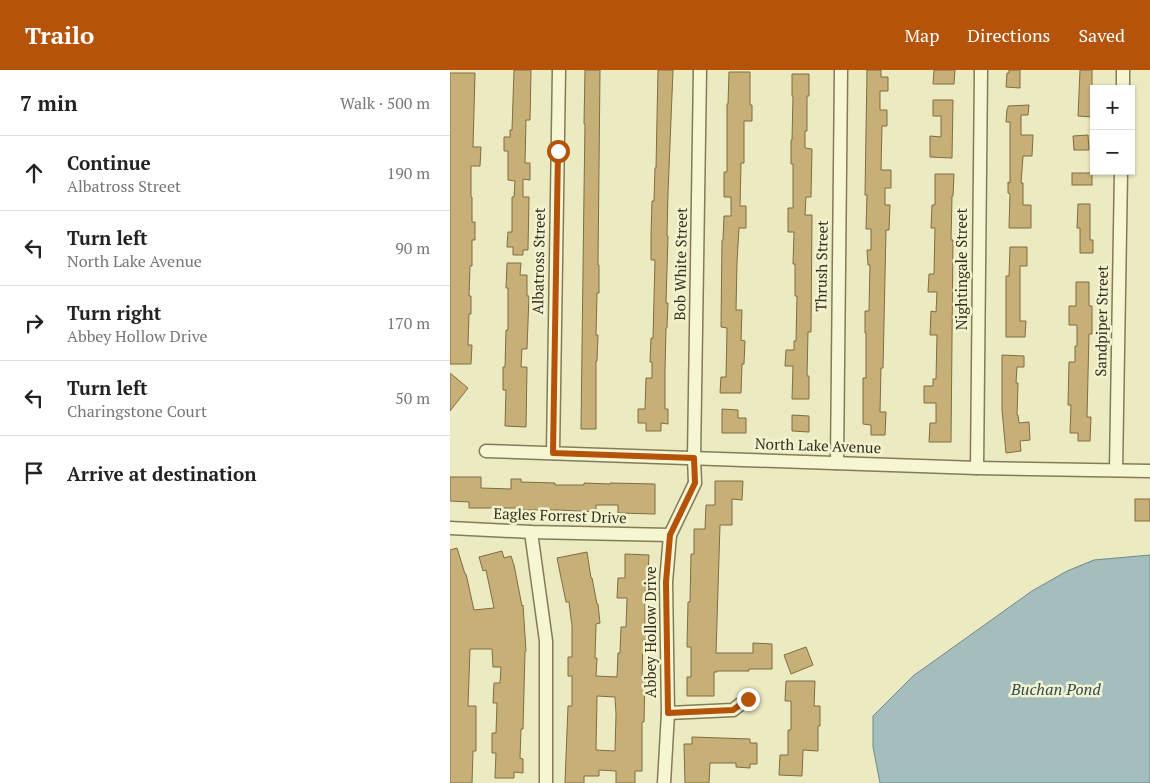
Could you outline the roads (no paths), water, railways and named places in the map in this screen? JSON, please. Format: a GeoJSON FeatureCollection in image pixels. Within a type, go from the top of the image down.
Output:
{"type":"FeatureCollection","features":[{"type":"Feature","properties":{"kind":"street","name":"Albatross Street"},"geometry":{"type":"LineString","coordinates":[[553,453],[559,70]]}},
{"type":"Feature","properties":{"kind":"street","name":"Bob White Street"},"geometry":{"type":"LineString","coordinates":[[694,458],[700,70]]}},
{"type":"Feature","properties":{"kind":"street","name":"Thrush Street"},"geometry":{"type":"LineString","coordinates":[[837,463],[841,70]]}},
{"type":"Feature","properties":{"kind":"street","name":"Nightingale Street"},"geometry":{"type":"LineString","coordinates":[[977,468],[981,70]]}},
{"type":"Feature","properties":{"kind":"street"},"geometry":{"type":"LineString","coordinates":[[1123,70],[1123,85]]}},
{"type":"Feature","properties":{"kind":"street","name":"Sandpiper Street"},"geometry":{"type":"LineString","coordinates":[[1116,470],[1121,175]]}},
{"type":"Feature","properties":{"kind":"street","name":"North Lake Avenue"},"geometry":{"type":"LineString","coordinates":[[486,451],[977,468],[1150,471]]}},
{"type":"Feature","properties":{"kind":"street","name":"Abbey Hollow Drive"},"geometry":{"type":"LineString","coordinates":[[664,783],[668,713],[666,582],[670,535],[695,483],[694,458]]}},
{"type":"Feature","properties":{"kind":"street","name":"Eagles Forrest Drive"},"geometry":{"type":"LineString","coordinates":[[450,528],[670,535]]}},
{"type":"Feature","properties":{"kind":"street"},"geometry":{"type":"LineString","coordinates":[[531,532],[546,641],[546,783]]}},
{"type":"Feature","properties":{"kind":"street"},"geometry":{"type":"LineString","coordinates":[[668,713],[733,710],[748,699]]}},
{"type":"Feature","properties":{"kind":"water","name":"Buchan Pond"},"geometry":{"type":"Polygon","coordinates":[[[1150,555],[1150,783],[880,783],[873,747],[873,716],[913,676],[1032,591],[1067,571],[1094,560],[1150,555]]]}}]}
